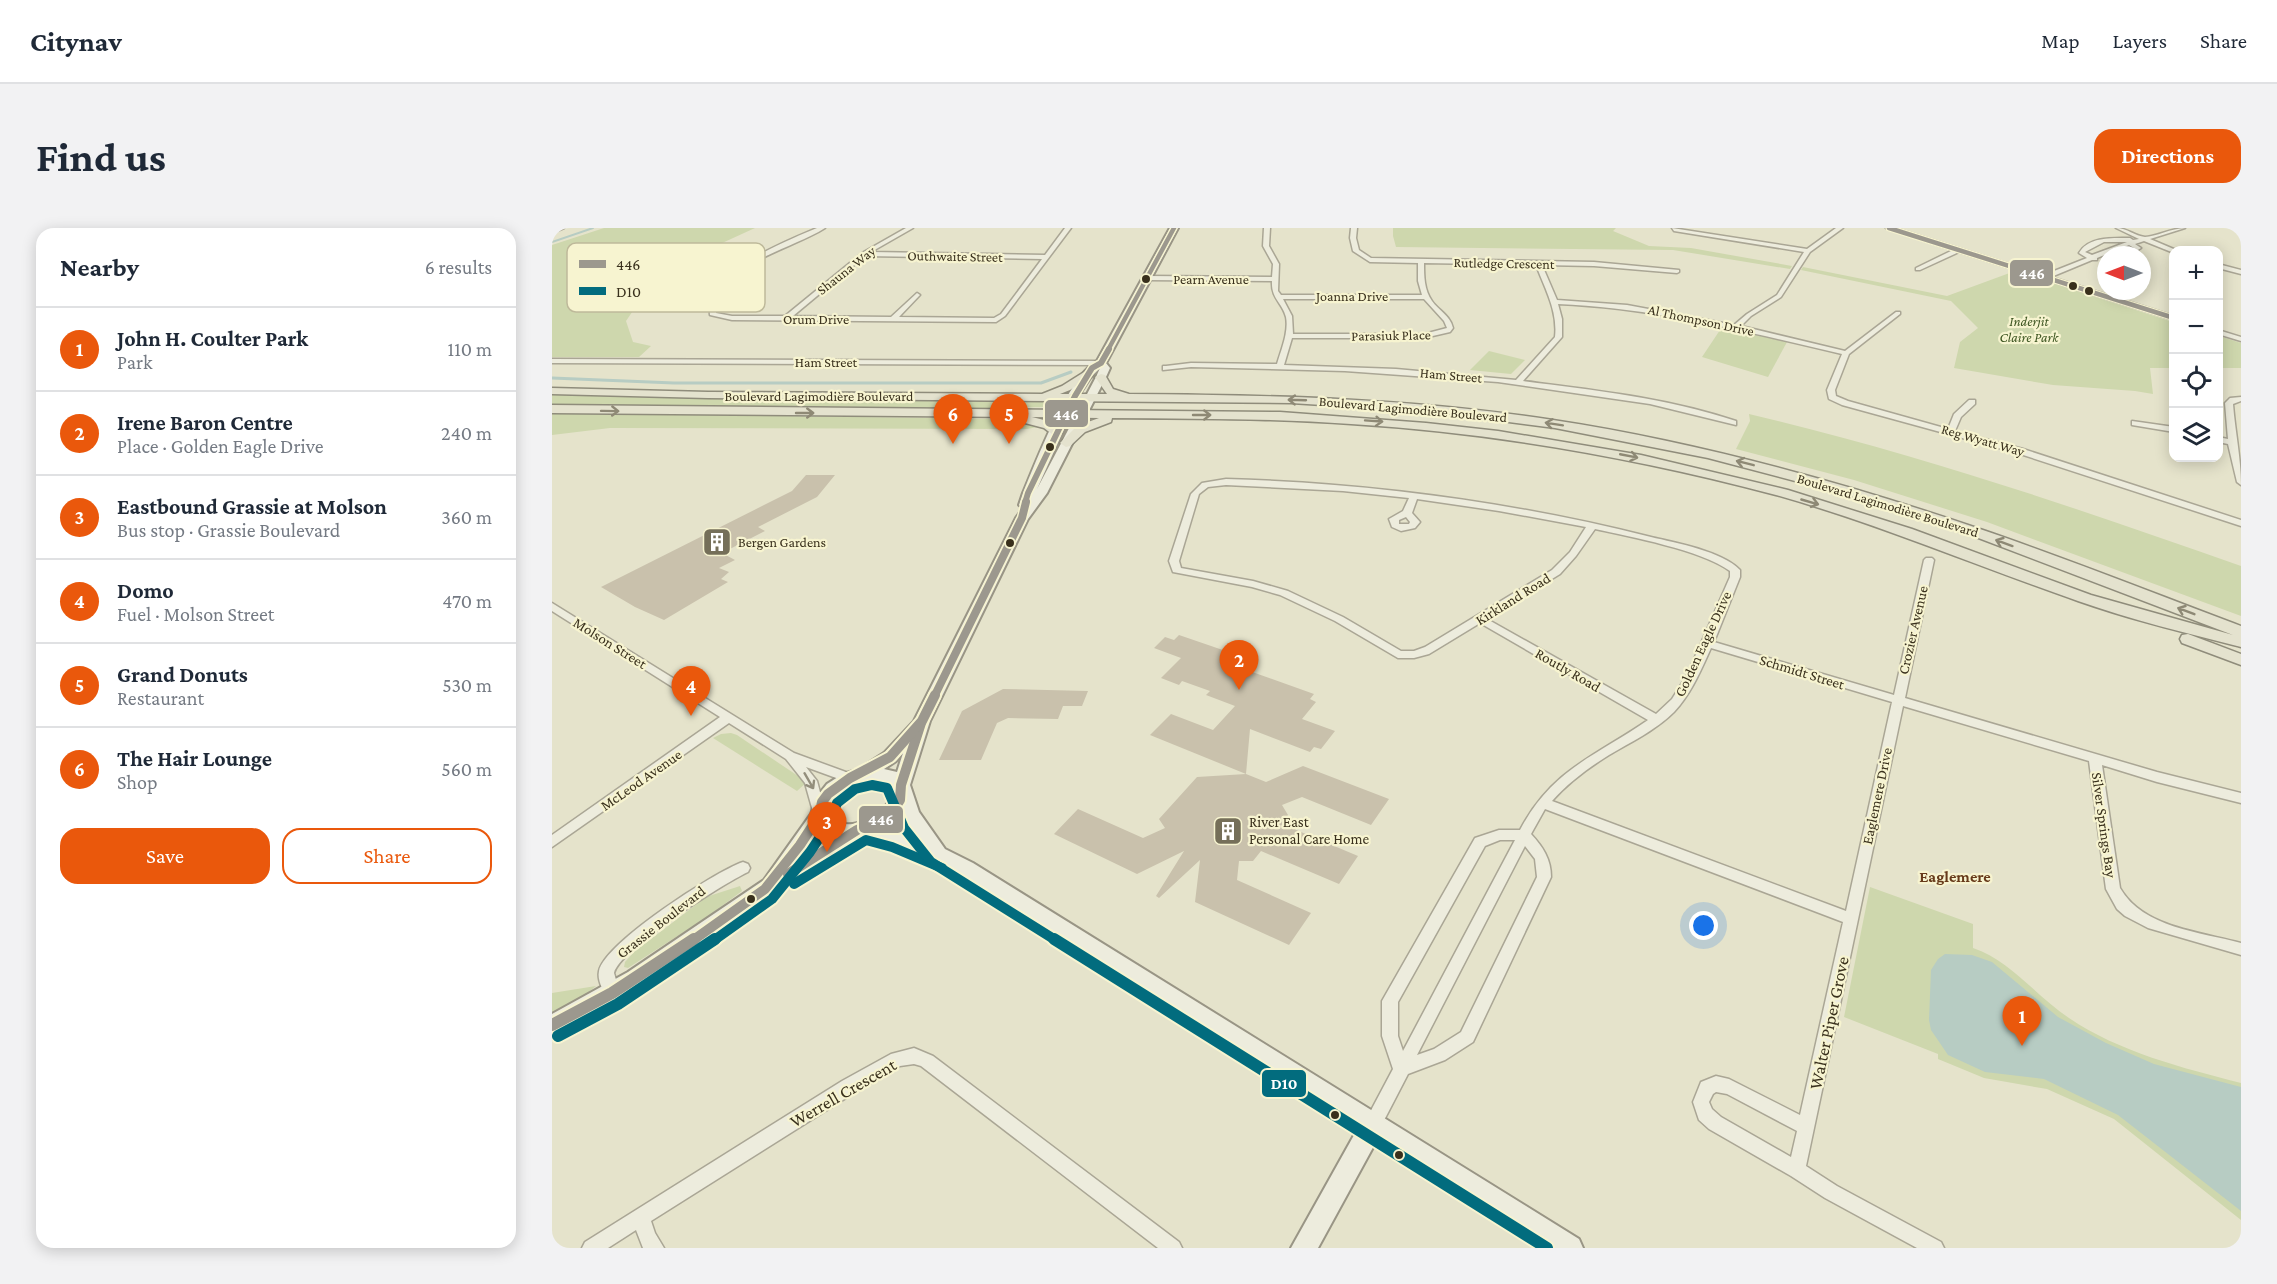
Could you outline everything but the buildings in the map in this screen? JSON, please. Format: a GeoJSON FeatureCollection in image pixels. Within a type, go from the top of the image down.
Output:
{"type":"FeatureCollection","features":[{"type":"Feature","properties":{"kind":"main road"},"geometry":{"type":"LineString","coordinates":[[1022,397],[1057,392],[1095,375],[1109,391],[1116,395],[1156,398]]}},
{"type":"Feature","properties":{"kind":"main road","name":"Boulevard Lagimodière Boulevard"},"geometry":{"type":"LineString","coordinates":[[552,391],[682,395],[1309,400],[1432,408],[1555,424],[1667,444],[1777,471],[1912,510],[2028,551],[2241,632]]}},
{"type":"Feature","properties":{"kind":"main road","name":"Boulevard Lagimodière Boulevard"},"geometry":{"type":"LineString","coordinates":[[552,409],[1280,416],[1397,423],[1516,436],[1706,473],[1853,514],[1963,551],[2066,591],[2159,621],[2241,642]]}},
{"type":"Feature","properties":{"kind":"main road"},"geometry":{"type":"LineString","coordinates":[[986,414],[1039,422],[1048,425],[1056,433]]}},
{"type":"Feature","properties":{"kind":"main road"},"geometry":{"type":"LineString","coordinates":[[1066,443],[1089,424],[1101,420],[1144,415]]}},
{"type":"Feature","properties":{"kind":"main road"},"geometry":{"type":"LineString","coordinates":[[2066,591],[2241,660]]}},
{"type":"Feature","properties":{"kind":"street"},"geometry":{"type":"LineString","coordinates":[[552,231],[561,228]]}},
{"type":"Feature","properties":{"kind":"street","name":"Orum Drive"},"geometry":{"type":"LineString","coordinates":[[765,255],[822,228]]}},
{"type":"Feature","properties":{"kind":"street","name":"Shauna Way"},"geometry":{"type":"LineString","coordinates":[[786,319],[864,254],[910,228]]}},
{"type":"Feature","properties":{"kind":"street"},"geometry":{"type":"LineString","coordinates":[[1046,257],[1068,228]]}},
{"type":"Feature","properties":{"kind":"street"},"geometry":{"type":"LineString","coordinates":[[1022,518],[1028,493],[1074,398],[1095,375],[1105,368],[1101,363],[1174,228]]}},
{"type":"Feature","properties":{"kind":"street"},"geometry":{"type":"LineString","coordinates":[[1267,228],[1266,246],[1276,264],[1275,291],[1289,316],[1289,336],[1280,366]]}},
{"type":"Feature","properties":{"kind":"street","name":"Rutledge Crescent"},"geometry":{"type":"LineString","coordinates":[[1354,228],[1356,251],[1365,258],[1382,261],[1602,264],[1677,271]]}},
{"type":"Feature","properties":{"kind":"street"},"geometry":{"type":"LineString","coordinates":[[1735,328],[1784,291],[1808,251],[1840,228]]}},
{"type":"Feature","properties":{"kind":"street"},"geometry":{"type":"LineString","coordinates":[[1888,228],[2169,316]]}},
{"type":"Feature","properties":{"kind":"street"},"geometry":{"type":"LineString","coordinates":[[2119,228],[2169,249]]}},
{"type":"Feature","properties":{"kind":"street"},"geometry":{"type":"LineString","coordinates":[[2045,277],[2132,242],[2182,228]]}},
{"type":"Feature","properties":{"kind":"street"},"geometry":{"type":"LineString","coordinates":[[1674,229],[1808,251]]}},
{"type":"Feature","properties":{"kind":"street"},"geometry":{"type":"LineString","coordinates":[[2097,259],[2082,253],[2084,249],[2103,240],[2115,239],[2132,242],[2136,246]]}},
{"type":"Feature","properties":{"kind":"street"},"geometry":{"type":"LineString","coordinates":[[1918,269],[1958,250]]}},
{"type":"Feature","properties":{"kind":"street","name":"Outhwaite Street"},"geometry":{"type":"LineString","coordinates":[[864,254],[1046,257]]}},
{"type":"Feature","properties":{"kind":"street","name":"Orum Drive"},"geometry":{"type":"LineString","coordinates":[[712,312],[722,318],[996,320],[1003,315],[1046,257]]}},
{"type":"Feature","properties":{"kind":"street"},"geometry":{"type":"LineString","coordinates":[[1420,262],[1421,285],[1425,297]]}},
{"type":"Feature","properties":{"kind":"street"},"geometry":{"type":"LineString","coordinates":[[1518,382],[1558,337],[1560,331],[1539,264]]}},
{"type":"Feature","properties":{"kind":"street"},"geometry":{"type":"LineString","coordinates":[[2223,267],[2241,272]]}},
{"type":"Feature","properties":{"kind":"street","name":"Pearn Avenue"},"geometry":{"type":"LineString","coordinates":[[1147,278],[1274,279]]}},
{"type":"Feature","properties":{"kind":"street"},"geometry":{"type":"LineString","coordinates":[[892,320],[916,295]]}},
{"type":"Feature","properties":{"kind":"street","name":"Joanna Drive"},"geometry":{"type":"LineString","coordinates":[[1280,297],[1425,297]]}},
{"type":"Feature","properties":{"kind":"street","name":"Parasiuk Place"},"geometry":{"type":"LineString","coordinates":[[1289,336],[1424,336],[1448,331],[1449,321],[1432,307],[1425,297]]}},
{"type":"Feature","properties":{"kind":"street","name":"Al Thompson Drive"},"geometry":{"type":"LineString","coordinates":[[1553,303],[1633,306],[1846,352]]}},
{"type":"Feature","properties":{"kind":"street"},"geometry":{"type":"LineString","coordinates":[[1846,352],[1898,313]]}},
{"type":"Feature","properties":{"kind":"street"},"geometry":{"type":"LineString","coordinates":[[2223,334],[2241,339]]}},
{"type":"Feature","properties":{"kind":"street","name":"Reg Wyatt Way"},"geometry":{"type":"LineString","coordinates":[[1846,352],[1831,390],[1832,397],[1845,403],[1952,431],[2241,523]]}},
{"type":"Feature","properties":{"kind":"street","name":"Ham Street"},"geometry":{"type":"LineString","coordinates":[[552,361],[1101,363]]}},
{"type":"Feature","properties":{"kind":"street","name":"Ham Street"},"geometry":{"type":"LineString","coordinates":[[1166,368],[1191,365],[1280,366],[1402,371],[1518,382],[1640,401],[1717,417],[1733,423]]}},
{"type":"Feature","properties":{"kind":"street"},"geometry":{"type":"LineString","coordinates":[[862,829],[884,818],[900,800],[901,788],[922,720],[1022,518],[1041,493],[1090,398],[1095,375]]}},
{"type":"Feature","properties":{"kind":"street"},"geometry":{"type":"LineString","coordinates":[[2241,399],[2229,403],[2232,442],[2241,482]]}},
{"type":"Feature","properties":{"kind":"street"},"geometry":{"type":"LineString","coordinates":[[1952,431],[1957,416],[1972,402]]}},
{"type":"Feature","properties":{"kind":"street"},"geometry":{"type":"LineString","coordinates":[[2135,423],[2169,429]]}},
{"type":"Feature","properties":{"kind":"street"},"geometry":{"type":"LineString","coordinates":[[2223,440],[2232,442]]}},
{"type":"Feature","properties":{"kind":"street","name":"Golden Eagle Drive"},"geometry":{"type":"LineString","coordinates":[[1373,1124],[1523,835],[1543,803],[1574,772],[1657,720],[1676,702],[1706,643],[1735,578],[1735,570],[1732,565],[1661,543],[1592,526],[1509,509],[1414,495],[1273,484],[1218,483],[1203,486],[1195,494],[1174,566],[1181,572],[1225,578],[1284,593],[1339,619],[1398,654],[1419,654]]}},
{"type":"Feature","properties":{"kind":"street"},"geometry":{"type":"LineString","coordinates":[[1407,513],[1414,495]]}},
{"type":"Feature","properties":{"kind":"street","name":"Kirkland Road"},"geometry":{"type":"LineString","coordinates":[[1419,654],[1556,572],[1573,554],[1592,526]]}},
{"type":"Feature","properties":{"kind":"street","name":"Crozier Avenue"},"geometry":{"type":"LineString","coordinates":[[1897,700],[1929,560]]}},
{"type":"Feature","properties":{"kind":"street","name":"Molson Street"},"geometry":{"type":"LineString","coordinates":[[552,606],[790,756],[855,776]]}},
{"type":"Feature","properties":{"kind":"street","name":"Routly Road"},"geometry":{"type":"LineString","coordinates":[[1480,619],[1657,720]]}},
{"type":"Feature","properties":{"kind":"street","name":"Schmidt Street"},"geometry":{"type":"LineString","coordinates":[[1706,643],[1897,700]]}},
{"type":"Feature","properties":{"kind":"street"},"geometry":{"type":"LineString","coordinates":[[1897,700],[2241,798]]}},
{"type":"Feature","properties":{"kind":"street","name":"Eaglemere Drive"},"geometry":{"type":"LineString","coordinates":[[1851,919],[1897,700]]}},
{"type":"Feature","properties":{"kind":"street","name":"McLeod Avenue"},"geometry":{"type":"LineString","coordinates":[[552,842],[729,717]]}},
{"type":"Feature","properties":{"kind":"street"},"geometry":{"type":"LineString","coordinates":[[922,720],[890,757],[828,794],[819,813],[823,824],[831,829],[862,829],[896,836],[938,852],[1570,1248]]}},
{"type":"Feature","properties":{"kind":"street","name":"Molson Street"},"geometry":{"type":"LineString","coordinates":[[790,756],[811,781],[819,813]]}},
{"type":"Feature","properties":{"kind":"street","name":"Silver Springs Bay"},"geometry":{"type":"LineString","coordinates":[[2095,758],[2114,889],[2121,903],[2140,918],[2160,926],[2241,949]]}},
{"type":"Feature","properties":{"kind":"street"},"geometry":{"type":"LineString","coordinates":[[855,776],[884,773],[893,777],[901,788],[914,821],[938,852]]}},
{"type":"Feature","properties":{"kind":"street"},"geometry":{"type":"LineString","coordinates":[[1543,803],[1851,919]]}},
{"type":"Feature","properties":{"kind":"street","name":"Grassie Boulevard"},"geometry":{"type":"LineString","coordinates":[[765,889],[800,845],[819,813]]}},
{"type":"Feature","properties":{"kind":"street","name":"Grassie Boulevard"},"geometry":{"type":"LineString","coordinates":[[552,1025],[612,993],[696,940],[765,889],[862,829]]}},
{"type":"Feature","properties":{"kind":"street"},"geometry":{"type":"LineString","coordinates":[[1499,835],[1523,835],[1541,854],[1545,864],[1544,877],[1467,1037],[1439,1055],[1401,1069],[1390,1036],[1390,1001],[1480,842],[1499,835]]}},
{"type":"Feature","properties":{"kind":"street","name":"Grassie Boulevard"},"geometry":{"type":"LineString","coordinates":[[612,993],[606,978],[606,968],[618,954],[692,894],[743,868]]}},
{"type":"Feature","properties":{"kind":"street","name":"Walter Piper Grove"},"geometry":{"type":"LineString","coordinates":[[1797,1170],[1851,919]]}},
{"type":"Feature","properties":{"kind":"street","name":"Werrell Crescent"},"geometry":{"type":"LineString","coordinates":[[591,1248],[848,1087],[897,1059],[914,1056],[927,1061],[1173,1248]]}},
{"type":"Feature","properties":{"kind":"street"},"geometry":{"type":"LineString","coordinates":[[1806,1127],[1729,1087],[1716,1084],[1707,1088],[1701,1102],[1705,1114],[1715,1123],[1831,1192],[1935,1248]]}},
{"type":"Feature","properties":{"kind":"street"},"geometry":{"type":"LineString","coordinates":[[1304,1248],[1373,1124]]}},
{"type":"Feature","properties":{"kind":"street"},"geometry":{"type":"LineString","coordinates":[[641,1218],[647,1238],[655,1248]]}},
{"type":"Feature","properties":{"kind":"green space"},"geometry":{"type":"Polygon","coordinates":[[[604,228],[755,228],[722,243],[567,243],[567,312],[632,312],[626,321],[633,342],[651,346],[639,357],[552,357],[552,245],[604,228]]]}},
{"type":"Feature","properties":{"kind":"green space"},"geometry":{"type":"Polygon","coordinates":[[[1393,228],[1616,228],[1613,231],[1649,246],[1691,248],[1792,266],[1790,269],[1673,250],[1396,247],[1393,228]]]}},
{"type":"Feature","properties":{"kind":"green space","name":"Inderjit Claire Park"},"geometry":{"type":"Polygon","coordinates":[[[1803,267],[1947,296],[2015,271],[2097,297],[2097,300],[2105,300],[2169,321],[2169,368],[2150,368],[2153,394],[2053,385],[1954,368],[1960,342],[1978,328],[1951,301],[1801,270],[1803,267]]]}},
{"type":"Feature","properties":{"kind":"green space"},"geometry":{"type":"Polygon","coordinates":[[[1722,327],[1787,342],[1768,377],[1702,357],[1722,327]]]}},
{"type":"Feature","properties":{"kind":"green space"},"geometry":{"type":"Polygon","coordinates":[[[2223,337],[2241,343],[2241,368],[2223,368],[2223,337]]]}},
{"type":"Feature","properties":{"kind":"green space"},"geometry":{"type":"Polygon","coordinates":[[[1489,351],[1525,360],[1511,374],[1470,370],[1489,351]]]}},
{"type":"Feature","properties":{"kind":"green space"},"geometry":{"type":"Polygon","coordinates":[[[552,395],[1051,400],[1061,404],[1050,407],[873,410],[552,406],[552,395]]]}},
{"type":"Feature","properties":{"kind":"green space"},"geometry":{"type":"Polygon","coordinates":[[[552,413],[1007,419],[1043,426],[1027,429],[610,428],[552,435],[552,413]]]}},
{"type":"Feature","properties":{"kind":"green space"},"geometry":{"type":"Polygon","coordinates":[[[1749,414],[1936,464],[2241,566],[2241,616],[1987,522],[1854,480],[1736,449],[1750,421],[1749,414]]]}},
{"type":"Feature","properties":{"kind":"green space"},"geometry":{"type":"Polygon","coordinates":[[[731,733],[807,782],[797,791],[713,738],[731,733]]]}},
{"type":"Feature","properties":{"kind":"green space"},"geometry":{"type":"Polygon","coordinates":[[[740,886],[742,891],[707,917],[628,968],[624,967],[625,962],[634,952],[706,897],[740,886]]]}},
{"type":"Feature","properties":{"kind":"green space"},"geometry":{"type":"Polygon","coordinates":[[[1870,887],[1973,924],[1973,948],[1999,961],[2057,1009],[2088,1030],[2152,1058],[2241,1083],[2241,1220],[2114,1119],[2047,1089],[1984,1078],[1938,1059],[1938,1054],[1844,1017],[1870,887]]]}},
{"type":"Feature","properties":{"kind":"green space"},"geometry":{"type":"Polygon","coordinates":[[[596,986],[579,1000],[552,1014],[552,993],[596,986]]]}},
{"type":"Feature","properties":{"kind":"shaded area"},"geometry":{"type":"Polygon","coordinates":[[[1945,954],[1972,955],[1992,962],[2058,1017],[2106,1043],[2154,1064],[2241,1087],[2241,1211],[2118,1115],[2044,1079],[1985,1072],[1948,1055],[1931,1030],[1929,1020],[1931,970],[1938,959],[1945,954]]]}},
{"type":"Feature","properties":{"kind":"waterway"},"geometry":{"type":"LineString","coordinates":[[552,242],[593,228]]}},
{"type":"Feature","properties":{"kind":"waterway"},"geometry":{"type":"LineString","coordinates":[[552,378],[674,383],[1041,383],[1071,372]]}},
{"type":"Feature","properties":{"kind":"transit line","name":"446"},"geometry":{"type":"LineString","coordinates":[[552,1025],[612,993],[661,963],[765,889],[800,845],[819,816],[822,802],[828,794],[850,778],[890,757],[922,721],[1022,518],[1028,493],[1075,396],[1092,368],[1101,363],[1174,228]]}},
{"type":"Feature","properties":{"kind":"transit line","name":"446"},"geometry":{"type":"LineString","coordinates":[[1889,228],[2169,316]]}},
{"type":"Feature","properties":{"kind":"transit line","name":"446"},"geometry":{"type":"LineString","coordinates":[[788,874],[857,830],[884,818],[894,809],[900,800],[901,785],[921,723]]}},
{"type":"Feature","properties":{"kind":"transit line","name":"D10"},"geometry":{"type":"LineString","coordinates":[[558,1036],[618,1004],[667,973],[772,899],[810,852],[830,822],[837,803],[855,789],[872,785],[887,788],[904,828],[931,862],[1547,1248]]}},
{"type":"Feature","properties":{"kind":"transit line","name":"D10"},"geometry":{"type":"LineString","coordinates":[[794,884],[866,840],[892,847],[942,868]]}},
{"type":"Feature","properties":{"kind":"place","name":"The Hair Lounge"},"geometry":{"type":"Point","coordinates":[953,444]}},
{"type":"Feature","properties":{"kind":"place","name":"Grand Donuts"},"geometry":{"type":"Point","coordinates":[1009,444]}},
{"type":"Feature","properties":{"kind":"place","name":"Bergen Gardens"},"geometry":{"type":"Point","coordinates":[717,542]}},
{"type":"Feature","properties":{"kind":"place","name":"Irene Baron Centre"},"geometry":{"type":"Point","coordinates":[1239,690]}},
{"type":"Feature","properties":{"kind":"place","name":"Domo"},"geometry":{"type":"Point","coordinates":[691,716]}},
{"type":"Feature","properties":{"kind":"place","name":"River East Personal Care Home"},"geometry":{"type":"Point","coordinates":[1228,831]}},
{"type":"Feature","properties":{"kind":"place","name":"Eastbound Grassie at Molson"},"geometry":{"type":"Point","coordinates":[827,852]}},
{"type":"Feature","properties":{"kind":"place","name":"John H. Coulter Park"},"geometry":{"type":"Point","coordinates":[2022,1046]}},
{"type":"Feature","properties":{"kind":"district","name":"Eaglemere"},"geometry":{"type":"Point","coordinates":[1955,876]}}]}
